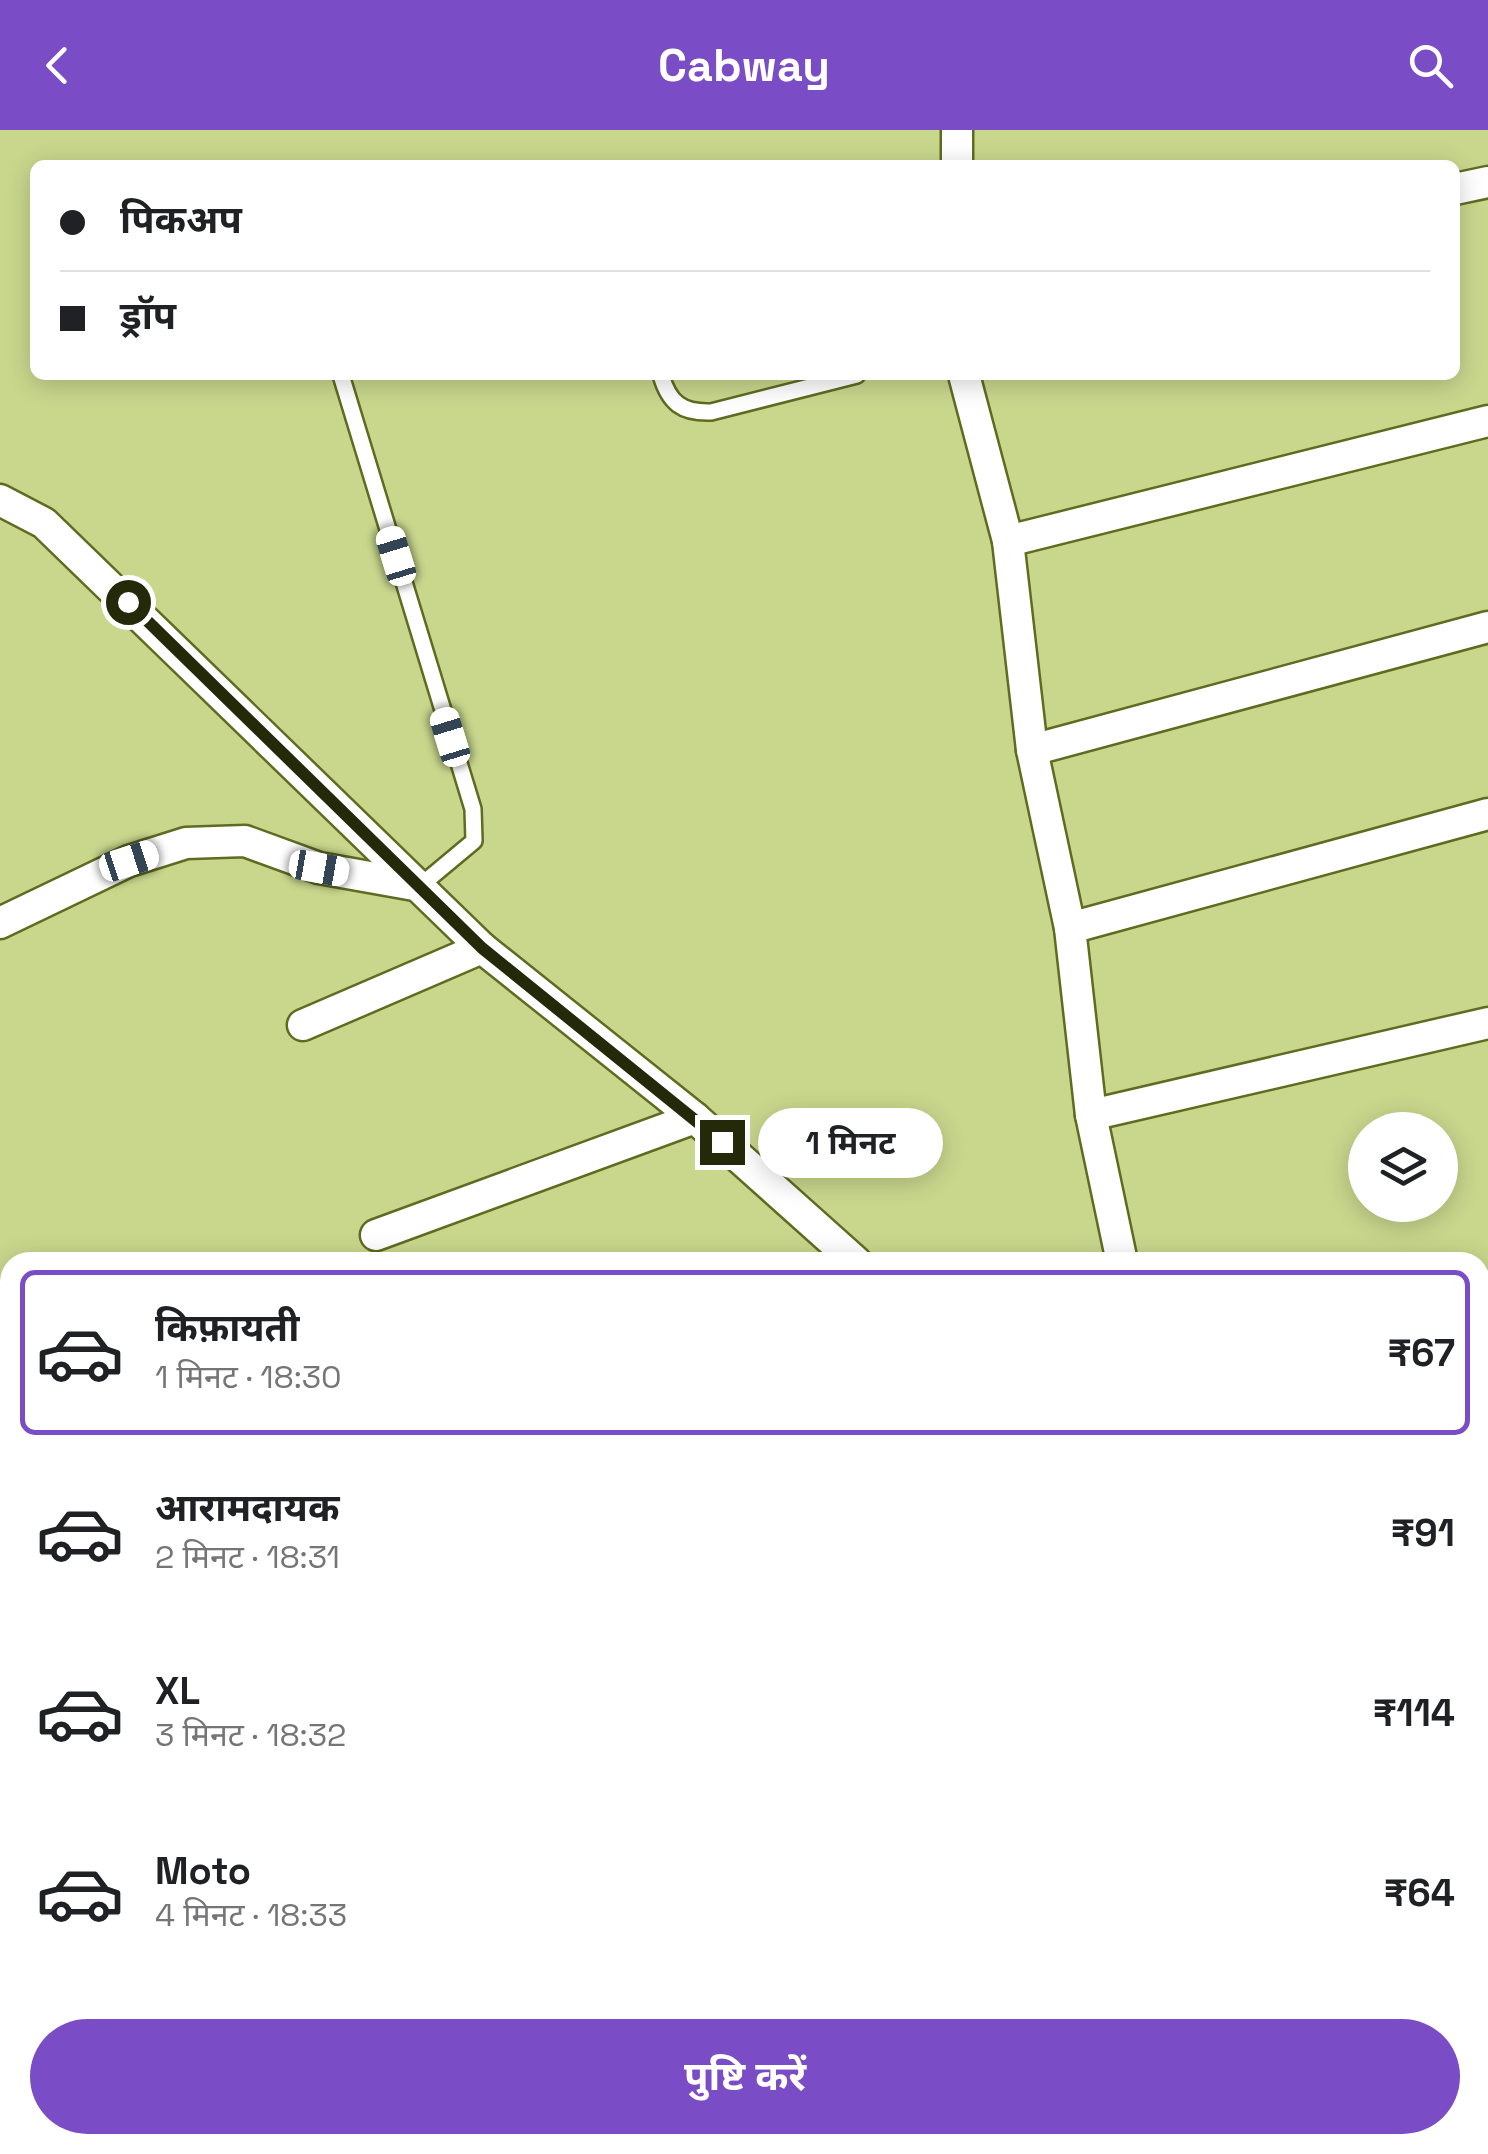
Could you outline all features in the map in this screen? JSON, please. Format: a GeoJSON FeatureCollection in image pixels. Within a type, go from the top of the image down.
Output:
{"type":"FeatureCollection","features":[{"type":"Feature","properties":{"kind":"street"},"geometry":{"type":"LineString","coordinates":[[957,130],[957,160]]}},
{"type":"Feature","properties":{"kind":"street"},"geometry":{"type":"LineString","coordinates":[[1460,188],[1488,182]]}},
{"type":"Feature","properties":{"kind":"street"},"geometry":{"type":"LineString","coordinates":[[965,380],[1008,540],[1032,750],[1070,928],[1091,1115],[1120,1252]]}},
{"type":"Feature","properties":{"kind":"street"},"geometry":{"type":"LineString","coordinates":[[1008,540],[1488,421]]}},
{"type":"Feature","properties":{"kind":"street"},"geometry":{"type":"LineString","coordinates":[[0,500],[44,522],[482,948],[695,1118],[845,1252]]}},
{"type":"Feature","properties":{"kind":"street"},"geometry":{"type":"LineString","coordinates":[[1032,750],[1488,627]]}},
{"type":"Feature","properties":{"kind":"street"},"geometry":{"type":"LineString","coordinates":[[1070,928],[1488,814]]}},
{"type":"Feature","properties":{"kind":"street"},"geometry":{"type":"LineString","coordinates":[[0,924],[129,861],[186,843],[244,841],[319,868],[420,886]]}},
{"type":"Feature","properties":{"kind":"street"},"geometry":{"type":"LineString","coordinates":[[303,1025],[482,948]]}},
{"type":"Feature","properties":{"kind":"street"},"geometry":{"type":"LineString","coordinates":[[1091,1115],[1488,1022]]}},
{"type":"Feature","properties":{"kind":"street"},"geometry":{"type":"LineString","coordinates":[[376,1235],[695,1118]]}},
{"type":"Feature","properties":{"kind":"lane"},"geometry":{"type":"LineString","coordinates":[[343,380],[472,809],[474,842],[420,886]]}},
{"type":"Feature","properties":{"kind":"lane"},"geometry":{"type":"LineString","coordinates":[[664,380],[678,407],[690,413],[711,412],[837,380]]}},
{"type":"Feature","properties":{"kind":"route"},"geometry":{"type":"LineString","coordinates":[[128,602],[482,948],[722,1142]]}}]}
